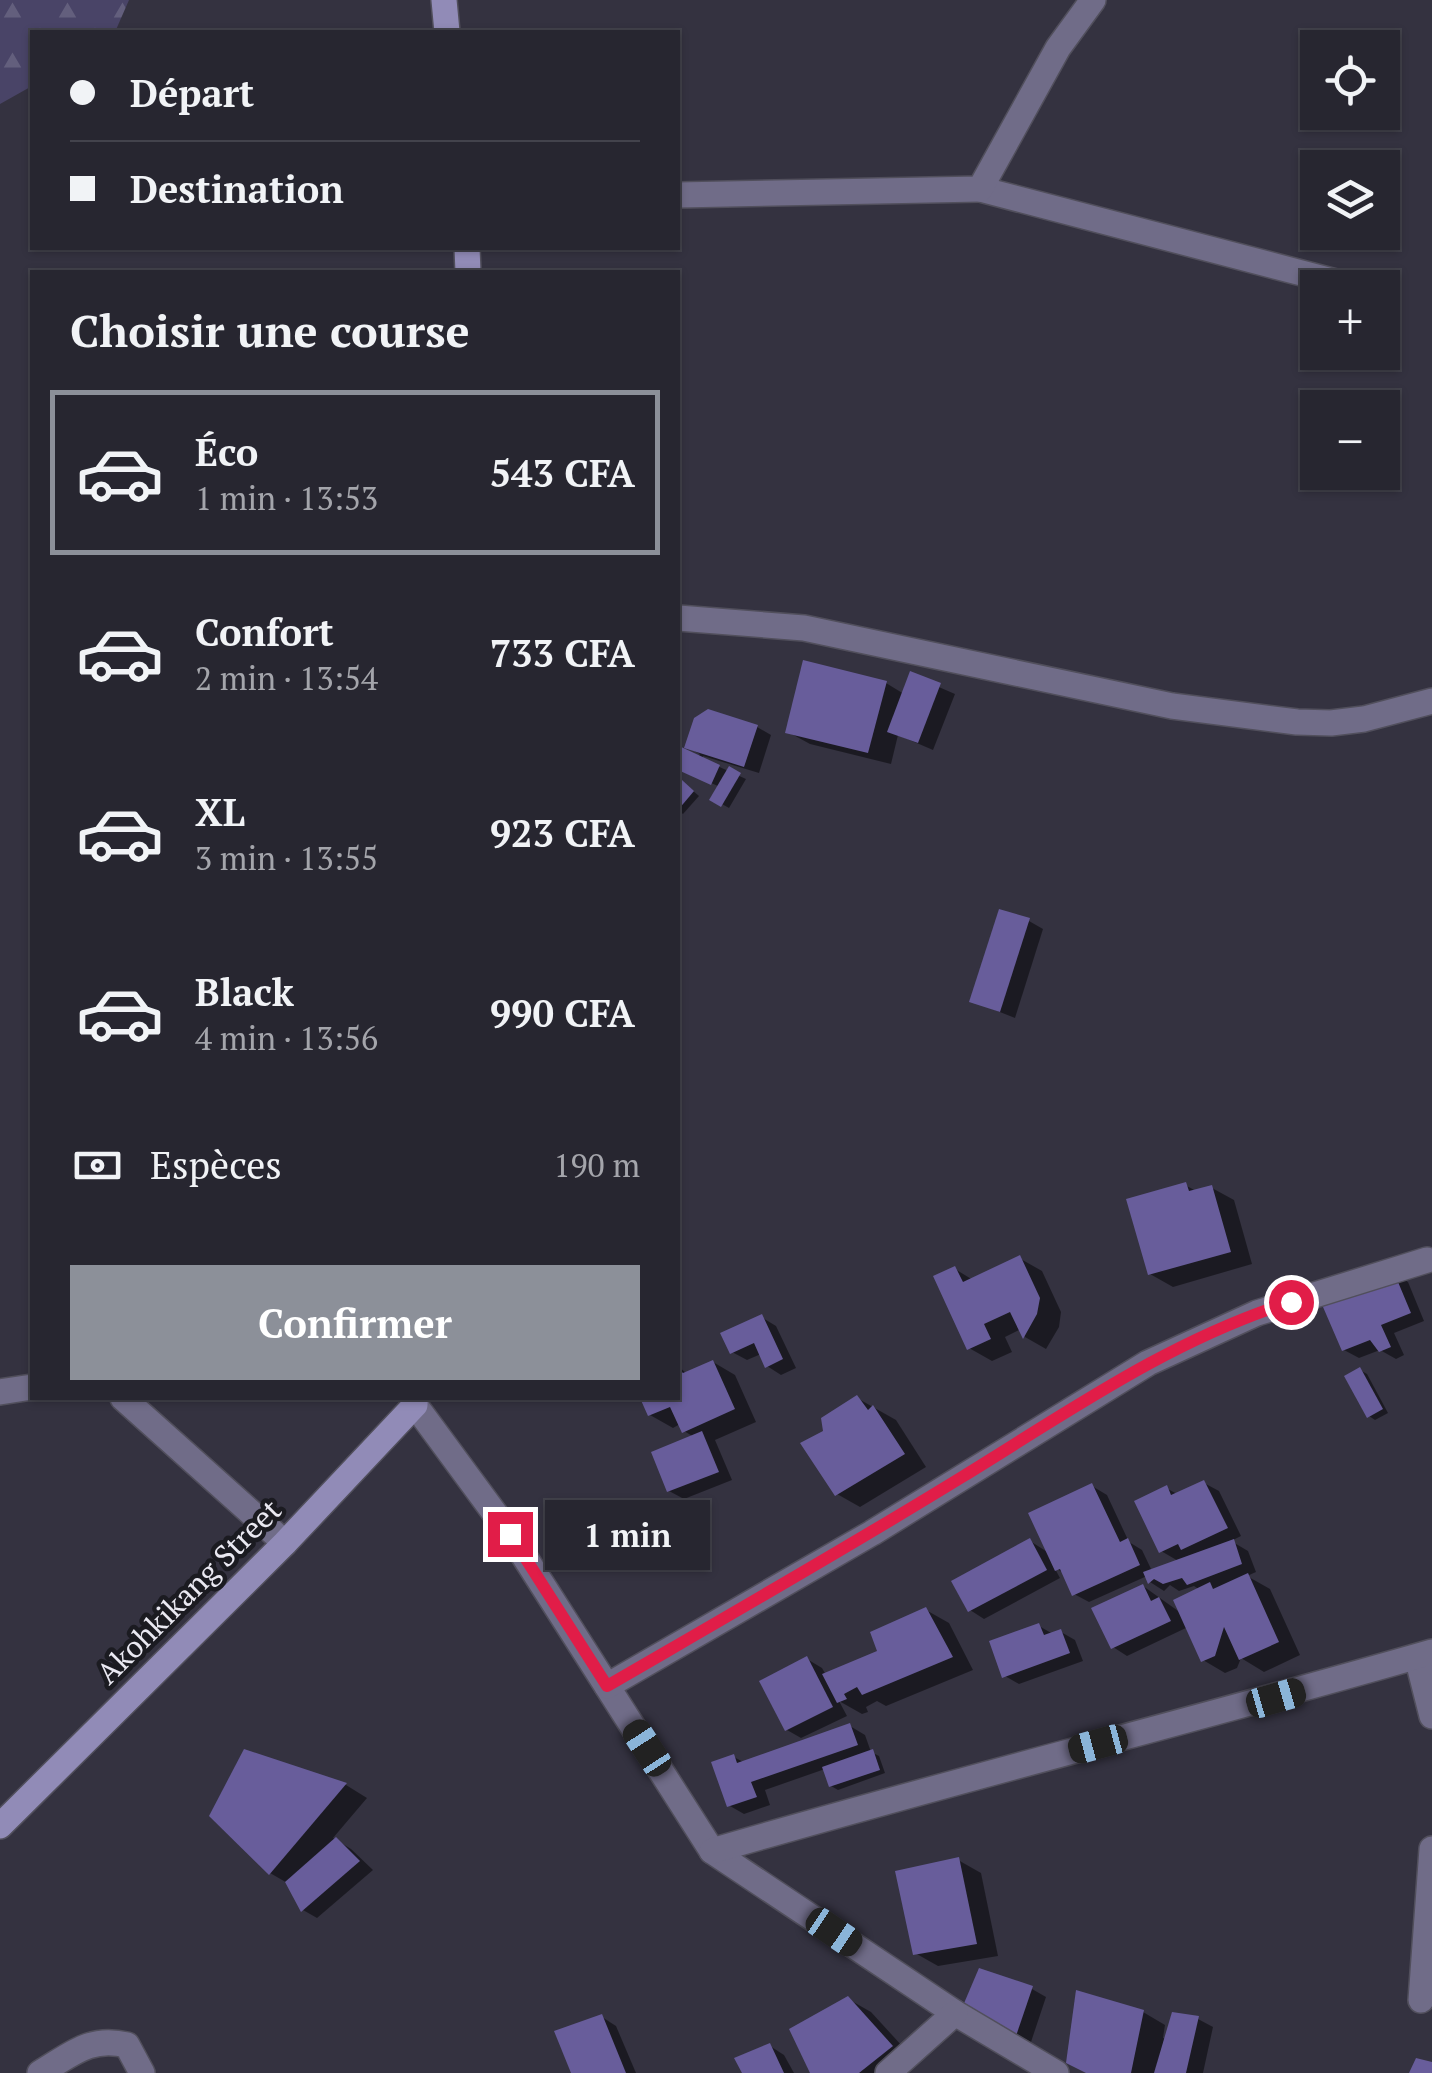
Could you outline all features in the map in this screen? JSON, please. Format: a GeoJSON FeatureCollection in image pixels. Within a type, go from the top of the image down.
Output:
{"type":"FeatureCollection","features":[{"type":"Feature","properties":{"kind":"street"},"geometry":{"type":"LineString","coordinates":[[444,0],[447,30]]}},
{"type":"Feature","properties":{"kind":"street"},"geometry":{"type":"LineString","coordinates":[[980,189],[1058,48],[1093,0]]}},
{"type":"Feature","properties":{"kind":"street"},"geometry":{"type":"LineString","coordinates":[[680,196],[980,189],[1300,273]]}},
{"type":"Feature","properties":{"kind":"street"},"geometry":{"type":"LineString","coordinates":[[680,618],[804,628],[1172,706],[1297,722],[1364,719],[1432,701]]}},
{"type":"Feature","properties":{"kind":"street"},"geometry":{"type":"LineString","coordinates":[[607,1686],[872,1532],[1148,1363],[1257,1313],[1427,1260]]}},
{"type":"Feature","properties":{"kind":"street"},"geometry":{"type":"LineString","coordinates":[[0,1392],[30,1387]]}},
{"type":"Feature","properties":{"kind":"street"},"geometry":{"type":"LineString","coordinates":[[125,1400],[285,1543]]}},
{"type":"Feature","properties":{"kind":"street"},"geometry":{"type":"LineString","coordinates":[[415,1401],[510,1534],[712,1851],[955,2013],[1056,2073]]}},
{"type":"Feature","properties":{"kind":"street","name":"Akohkikang Street"},"geometry":{"type":"LineString","coordinates":[[0,1826],[285,1543],[415,1401]]}},
{"type":"Feature","properties":{"kind":"street"},"geometry":{"type":"LineString","coordinates":[[712,1851],[920,1790],[1276,1698],[1425,1655],[1432,1716]]}},
{"type":"Feature","properties":{"kind":"street"},"geometry":{"type":"LineString","coordinates":[[1422,2000],[1432,1849]]}},
{"type":"Feature","properties":{"kind":"street"},"geometry":{"type":"LineString","coordinates":[[888,2073],[955,2013]]}},
{"type":"Feature","properties":{"kind":"street"},"geometry":{"type":"LineString","coordinates":[[40,2073],[104,2040],[128,2046],[142,2073]]}},
{"type":"Feature","properties":{"kind":"green space"},"geometry":{"type":"Polygon","coordinates":[[[0,0],[129,0],[116,30],[30,30],[30,87],[0,104],[0,0]]]}},
{"type":"Feature","properties":{"kind":"building"},"geometry":{"type":"Polygon","coordinates":[[[803,660],[887,681],[868,753],[785,733],[803,660]]]}},
{"type":"Feature","properties":{"kind":"building"},"geometry":{"type":"Polygon","coordinates":[[[910,671],[941,683],[918,743],[887,732],[910,671]]]}},
{"type":"Feature","properties":{"kind":"building"},"geometry":{"type":"Polygon","coordinates":[[[708,709],[758,725],[744,767],[684,748],[694,718],[708,709]]]}},
{"type":"Feature","properties":{"kind":"building"},"geometry":{"type":"Polygon","coordinates":[[[680,746],[720,765],[711,785],[680,771],[680,746]]]}},
{"type":"Feature","properties":{"kind":"building"},"geometry":{"type":"Polygon","coordinates":[[[729,766],[741,773],[721,807],[709,800],[729,766]]]}},
{"type":"Feature","properties":{"kind":"building"},"geometry":{"type":"Polygon","coordinates":[[[682,780],[694,791],[680,808],[682,780]]]}},
{"type":"Feature","properties":{"kind":"building"},"geometry":{"type":"Polygon","coordinates":[[[999,909],[1030,918],[1000,1012],[969,1002],[999,909]]]}},
{"type":"Feature","properties":{"kind":"building"},"geometry":{"type":"Polygon","coordinates":[[[1186,1182],[1189,1191],[1212,1185],[1231,1252],[1148,1275],[1126,1199],[1186,1182]]]}},
{"type":"Feature","properties":{"kind":"building"},"geometry":{"type":"Polygon","coordinates":[[[1020,1255],[1040,1298],[1037,1314],[1023,1339],[1010,1312],[984,1324],[991,1339],[967,1350],[933,1276],[955,1266],[963,1282],[1020,1255]]]}},
{"type":"Feature","properties":{"kind":"building"},"geometry":{"type":"Polygon","coordinates":[[[1393,1270],[1411,1313],[1381,1325],[1391,1347],[1379,1352],[1370,1340],[1342,1351],[1320,1300],[1393,1270]]]}},
{"type":"Feature","properties":{"kind":"building"},"geometry":{"type":"Polygon","coordinates":[[[762,1314],[783,1359],[765,1368],[754,1343],[730,1354],[720,1333],[762,1314]]]}},
{"type":"Feature","properties":{"kind":"building"},"geometry":{"type":"Polygon","coordinates":[[[713,1360],[735,1409],[682,1433],[670,1407],[648,1416],[641,1400],[680,1400],[680,1370],[683,1373],[713,1360]]]}},
{"type":"Feature","properties":{"kind":"building"},"geometry":{"type":"Polygon","coordinates":[[[1360,1367],[1383,1409],[1367,1418],[1344,1376],[1360,1367]]]}},
{"type":"Feature","properties":{"kind":"building"},"geometry":{"type":"Polygon","coordinates":[[[857,1395],[868,1410],[873,1405],[905,1454],[835,1496],[800,1443],[823,1431],[821,1418],[857,1395]]]}},
{"type":"Feature","properties":{"kind":"building"},"geometry":{"type":"Polygon","coordinates":[[[702,1431],[719,1472],[667,1492],[651,1452],[702,1431]]]}},
{"type":"Feature","properties":{"kind":"building"},"geometry":{"type":"Polygon","coordinates":[[[1204,1480],[1228,1528],[1181,1550],[1178,1544],[1159,1553],[1134,1501],[1167,1485],[1171,1495],[1204,1480]]]}},
{"type":"Feature","properties":{"kind":"building"},"geometry":{"type":"Polygon","coordinates":[[[1092,1483],[1120,1542],[1128,1538],[1140,1565],[1072,1596],[1060,1569],[1055,1571],[1028,1513],[1092,1483]]]}},
{"type":"Feature","properties":{"kind":"building"},"geometry":{"type":"Polygon","coordinates":[[[1030,1538],[1047,1570],[968,1612],[951,1581],[1030,1538]]]}},
{"type":"Feature","properties":{"kind":"building"},"geometry":{"type":"Polygon","coordinates":[[[1234,1539],[1242,1564],[1187,1585],[1182,1578],[1163,1584],[1154,1579],[1148,1584],[1143,1572],[1234,1539]]]}},
{"type":"Feature","properties":{"kind":"building"},"geometry":{"type":"Polygon","coordinates":[[[1248,1573],[1279,1642],[1239,1660],[1224,1627],[1215,1656],[1201,1662],[1173,1600],[1210,1582],[1213,1589],[1248,1573]]]}},
{"type":"Feature","properties":{"kind":"building"},"geometry":{"type":"Polygon","coordinates":[[[1143,1584],[1151,1601],[1159,1597],[1171,1621],[1111,1649],[1091,1608],[1143,1584]]]}},
{"type":"Feature","properties":{"kind":"building"},"geometry":{"type":"Polygon","coordinates":[[[926,1607],[953,1657],[862,1695],[857,1687],[844,1694],[847,1699],[837,1703],[822,1674],[877,1651],[870,1632],[926,1607]]]}},
{"type":"Feature","properties":{"kind":"building"},"geometry":{"type":"Polygon","coordinates":[[[1039,1623],[1044,1635],[1061,1629],[1070,1653],[1002,1678],[989,1641],[1039,1623]]]}},
{"type":"Feature","properties":{"kind":"building"},"geometry":{"type":"Polygon","coordinates":[[[807,1656],[833,1707],[785,1731],[759,1681],[807,1656]]]}},
{"type":"Feature","properties":{"kind":"building"},"geometry":{"type":"Polygon","coordinates":[[[850,1723],[858,1745],[751,1782],[757,1797],[727,1807],[711,1762],[734,1754],[737,1763],[850,1723]]]}},
{"type":"Feature","properties":{"kind":"building"},"geometry":{"type":"Polygon","coordinates":[[[244,1749],[347,1783],[269,1875],[209,1816],[244,1749]]]}},
{"type":"Feature","properties":{"kind":"building"},"geometry":{"type":"Polygon","coordinates":[[[873,1749],[880,1770],[829,1787],[822,1767],[873,1749]]]}},
{"type":"Feature","properties":{"kind":"building"},"geometry":{"type":"Polygon","coordinates":[[[336,1837],[360,1861],[301,1912],[285,1882],[336,1837]]]}},
{"type":"Feature","properties":{"kind":"building"},"geometry":{"type":"Polygon","coordinates":[[[959,1857],[977,1944],[913,1955],[895,1871],[959,1857]]]}},
{"type":"Feature","properties":{"kind":"building"},"geometry":{"type":"Polygon","coordinates":[[[979,1968],[1033,1986],[1016,2036],[962,2008],[979,1968]]]}},
{"type":"Feature","properties":{"kind":"building"},"geometry":{"type":"Polygon","coordinates":[[[1076,1990],[1144,2010],[1131,2073],[1086,2073],[1066,2063],[1076,1990]]]}},
{"type":"Feature","properties":{"kind":"building"},"geometry":{"type":"Polygon","coordinates":[[[848,1996],[893,2046],[859,2073],[810,2073],[789,2029],[848,1996]]]}},
{"type":"Feature","properties":{"kind":"building"},"geometry":{"type":"Polygon","coordinates":[[[1172,2012],[1199,2016],[1186,2073],[1154,2073],[1172,2012]]]}},
{"type":"Feature","properties":{"kind":"building"},"geometry":{"type":"Polygon","coordinates":[[[602,2014],[626,2073],[571,2073],[554,2031],[602,2014]]]}},
{"type":"Feature","properties":{"kind":"building"},"geometry":{"type":"Polygon","coordinates":[[[770,2043],[784,2073],[742,2073],[734,2058],[770,2043]]]}},
{"type":"Feature","properties":{"kind":"building"},"geometry":{"type":"Polygon","coordinates":[[[1416,2058],[1432,2062],[1432,2073],[1409,2073],[1416,2058]]]}},
{"type":"Feature","properties":{"kind":"route"},"geometry":{"type":"LineString","coordinates":[[510,1534],[607,1686],[872,1532],[1148,1363],[1257,1313],[1291,1302]]}}]}
